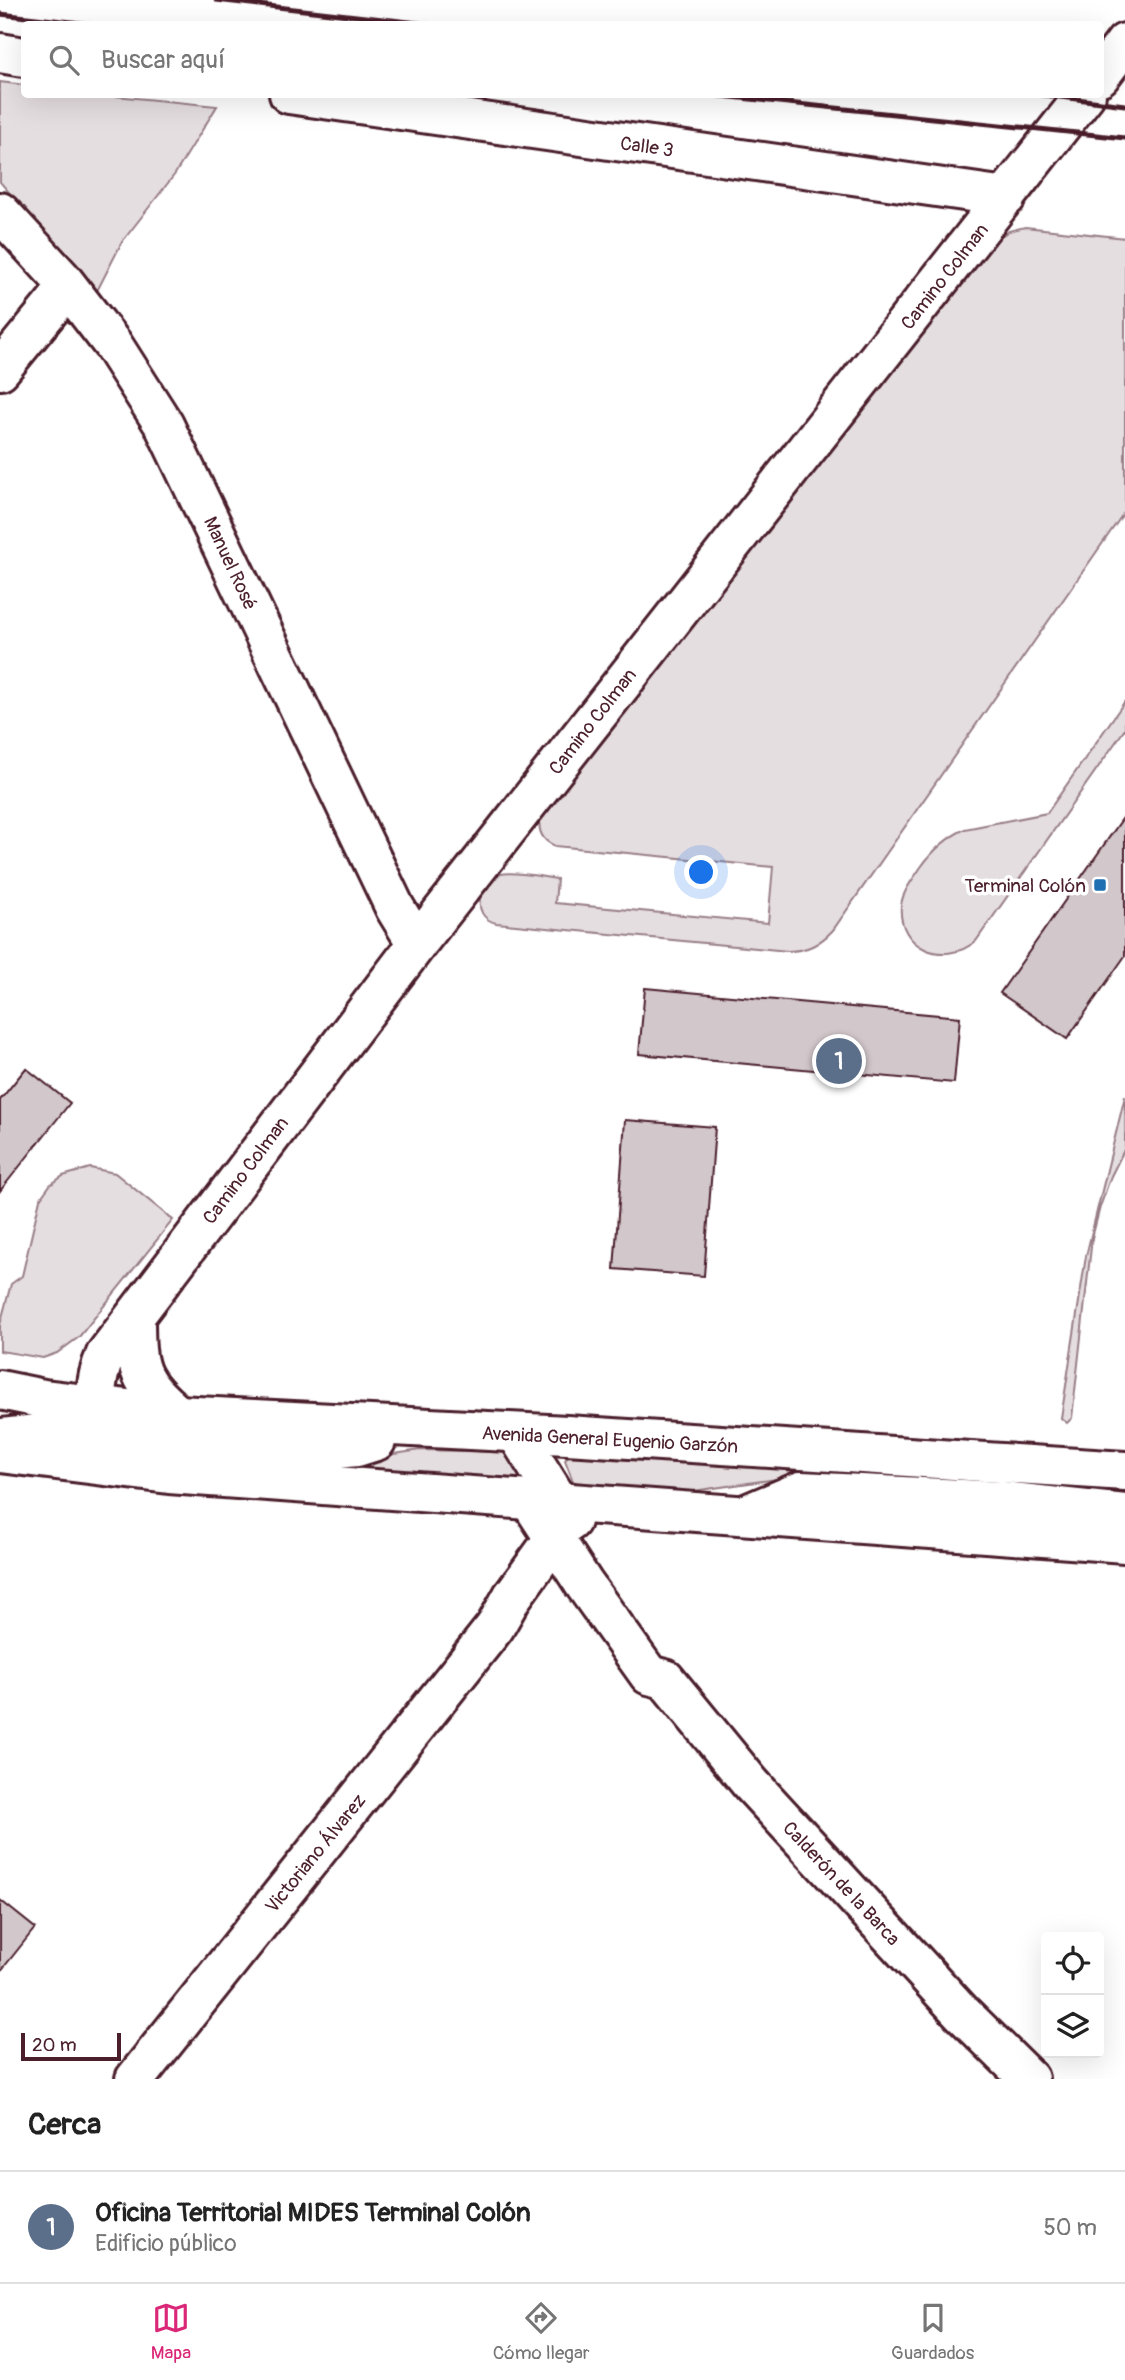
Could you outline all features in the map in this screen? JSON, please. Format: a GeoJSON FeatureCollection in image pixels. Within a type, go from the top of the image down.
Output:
{"type":"FeatureCollection","features":[{"type":"Feature","properties":{"kind":"street"},"geometry":{"type":"LineString","coordinates":[[1104,72],[1125,43]]}},
{"type":"Feature","properties":{"kind":"street"},"geometry":{"type":"LineString","coordinates":[[0,53],[21,56]]}},
{"type":"Feature","properties":{"kind":"street","name":"Calle 3"},"geometry":{"type":"LineString","coordinates":[[317,98],[1006,197]]}},
{"type":"Feature","properties":{"kind":"street","name":"Camino Colman"},"geometry":{"type":"LineString","coordinates":[[98,1420],[98,1373],[106,1354],[417,944],[1083,98]]}},
{"type":"Feature","properties":{"kind":"street","name":"Manuel Rosé"},"geometry":{"type":"LineString","coordinates":[[0,212],[68,287],[113,345],[164,425],[395,908],[417,944]]}},
{"type":"Feature","properties":{"kind":"street"},"geometry":{"type":"LineString","coordinates":[[0,370],[68,287]]}},
{"type":"Feature","properties":{"kind":"street"},"geometry":{"type":"LineString","coordinates":[[135,1316],[135,1352],[144,1378],[153,1394],[178,1415]]}},
{"type":"Feature","properties":{"kind":"street","name":"Camino Colman"},"geometry":{"type":"LineString","coordinates":[[0,1430],[106,1354]]}},
{"type":"Feature","properties":{"kind":"street"},"geometry":{"type":"LineString","coordinates":[[0,1390],[44,1399],[98,1420],[177,1442],[312,1451],[357,1447],[418,1428]]}},
{"type":"Feature","properties":{"kind":"street"},"geometry":{"type":"LineString","coordinates":[[0,1414],[44,1399]]}},
{"type":"Feature","properties":{"kind":"street","name":"Avenida General Eugenio Garzón"},"geometry":{"type":"LineString","coordinates":[[98,1420],[178,1415],[1125,1471]]}},
{"type":"Feature","properties":{"kind":"street"},"geometry":{"type":"LineString","coordinates":[[0,1438],[52,1432],[98,1420]]}},
{"type":"Feature","properties":{"kind":"street"},"geometry":{"type":"LineString","coordinates":[[98,1420],[106,1448],[137,1471]]}},
{"type":"Feature","properties":{"kind":"street","name":"Calderón de la Barca"},"geometry":{"type":"LineString","coordinates":[[517,1434],[547,1514],[584,1584],[649,1675],[665,1679],[751,1784],[961,2012],[1029,2079]]}},
{"type":"Feature","properties":{"kind":"street"},"geometry":{"type":"LineString","coordinates":[[0,1453],[137,1471],[547,1514],[744,1515],[1125,1543]]}},
{"type":"Feature","properties":{"kind":"street"},"geometry":{"type":"LineString","coordinates":[[744,1515],[801,1490],[1066,1507],[1125,1514]]}},
{"type":"Feature","properties":{"kind":"street","name":"Calderón de la Barca"},"geometry":{"type":"LineString","coordinates":[[547,1514],[666,1665],[665,1679]]}},
{"type":"Feature","properties":{"kind":"street","name":"Victoriano Álvarez"},"geometry":{"type":"LineString","coordinates":[[135,2079],[495,1627],[512,1597],[547,1514]]}},
{"type":"Feature","properties":{"kind":"street","name":"Victoriano Álvarez"},"geometry":{"type":"LineString","coordinates":[[495,1627],[550,1586],[567,1581],[584,1584]]}},
{"type":"Feature","properties":{"kind":"shaded area"},"geometry":{"type":"Polygon","coordinates":[[[0,82],[21,85],[21,98],[136,98],[217,106],[175,174],[122,242],[96,293],[0,182],[0,82]]]}},
{"type":"Feature","properties":{"kind":"shaded area"},"geometry":{"type":"Polygon","coordinates":[[[1025,227],[1125,238],[1125,511],[833,930],[813,946],[788,951],[496,923],[488,919],[480,906],[483,891],[493,878],[514,873],[557,879],[555,903],[768,923],[773,867],[555,846],[541,834],[541,815],[995,240],[1009,231],[1025,227]]]}},
{"type":"Feature","properties":{"kind":"shaded area"},"geometry":{"type":"Polygon","coordinates":[[[1125,701],[1125,729],[976,941],[951,953],[938,953],[915,943],[902,920],[901,905],[909,885],[930,855],[946,840],[965,829],[1047,813],[1125,701]]]}},
{"type":"Feature","properties":{"kind":"shaded area"},"geometry":{"type":"Polygon","coordinates":[[[1125,1096],[1125,1148],[1111,1176],[1092,1238],[1072,1418],[1067,1423],[1061,1418],[1086,1256],[1125,1096]]]}},
{"type":"Feature","properties":{"kind":"shaded area"},"geometry":{"type":"Polygon","coordinates":[[[90,1168],[115,1173],[173,1220],[79,1337],[57,1353],[43,1358],[0,1351],[0,1325],[11,1284],[22,1276],[40,1199],[50,1185],[63,1176],[90,1168]]]}},
{"type":"Feature","properties":{"kind":"shaded area"},"geometry":{"type":"Polygon","coordinates":[[[420,1450],[504,1452],[511,1455],[524,1479],[171,1457],[356,1460],[420,1450]]]}},
{"type":"Feature","properties":{"kind":"shaded area"},"geometry":{"type":"Polygon","coordinates":[[[568,1456],[1023,1474],[1027,1483],[1024,1485],[852,1472],[811,1474],[693,1491],[664,1491],[577,1483],[573,1481],[565,1460],[568,1456]]]}},
{"type":"Feature","properties":{"kind":"building","name":"Terminal Colón"},"geometry":{"type":"Polygon","coordinates":[[[1125,815],[1125,956],[1067,1039],[1000,993],[1125,815]]]}},
{"type":"Feature","properties":{"kind":"building"},"geometry":{"type":"Polygon","coordinates":[[[645,988],[960,1017],[954,1083],[639,1054],[645,988]]]}},
{"type":"Feature","properties":{"kind":"building"},"geometry":{"type":"Polygon","coordinates":[[[26,1068],[70,1103],[0,1191],[0,1100],[26,1068]]]}},
{"type":"Feature","properties":{"kind":"building"},"geometry":{"type":"Polygon","coordinates":[[[625,1120],[715,1127],[704,1276],[614,1269],[625,1120]]]}},
{"type":"Feature","properties":{"kind":"building"},"geometry":{"type":"Polygon","coordinates":[[[0,1900],[35,1928],[0,1972],[0,1900]]]}},
{"type":"Feature","properties":{"kind":"railway"},"geometry":{"type":"LineString","coordinates":[[216,0],[401,21]]}},
{"type":"Feature","properties":{"kind":"railway"},"geometry":{"type":"LineString","coordinates":[[0,14],[63,21]]}},
{"type":"Feature","properties":{"kind":"railway"},"geometry":{"type":"LineString","coordinates":[[740,98],[1125,138]]}},
{"type":"Feature","properties":{"kind":"railway"},"geometry":{"type":"LineString","coordinates":[[1068,98],[1125,105]]}},
{"type":"Feature","properties":{"kind":"place","name":"Terminal Colón"},"geometry":{"type":"Point","coordinates":[1100,885]}},
{"type":"Feature","properties":{"kind":"place","name":"Oficina Territorial MIDES Terminal Colón"},"geometry":{"type":"Point","coordinates":[839,1061]}}]}
